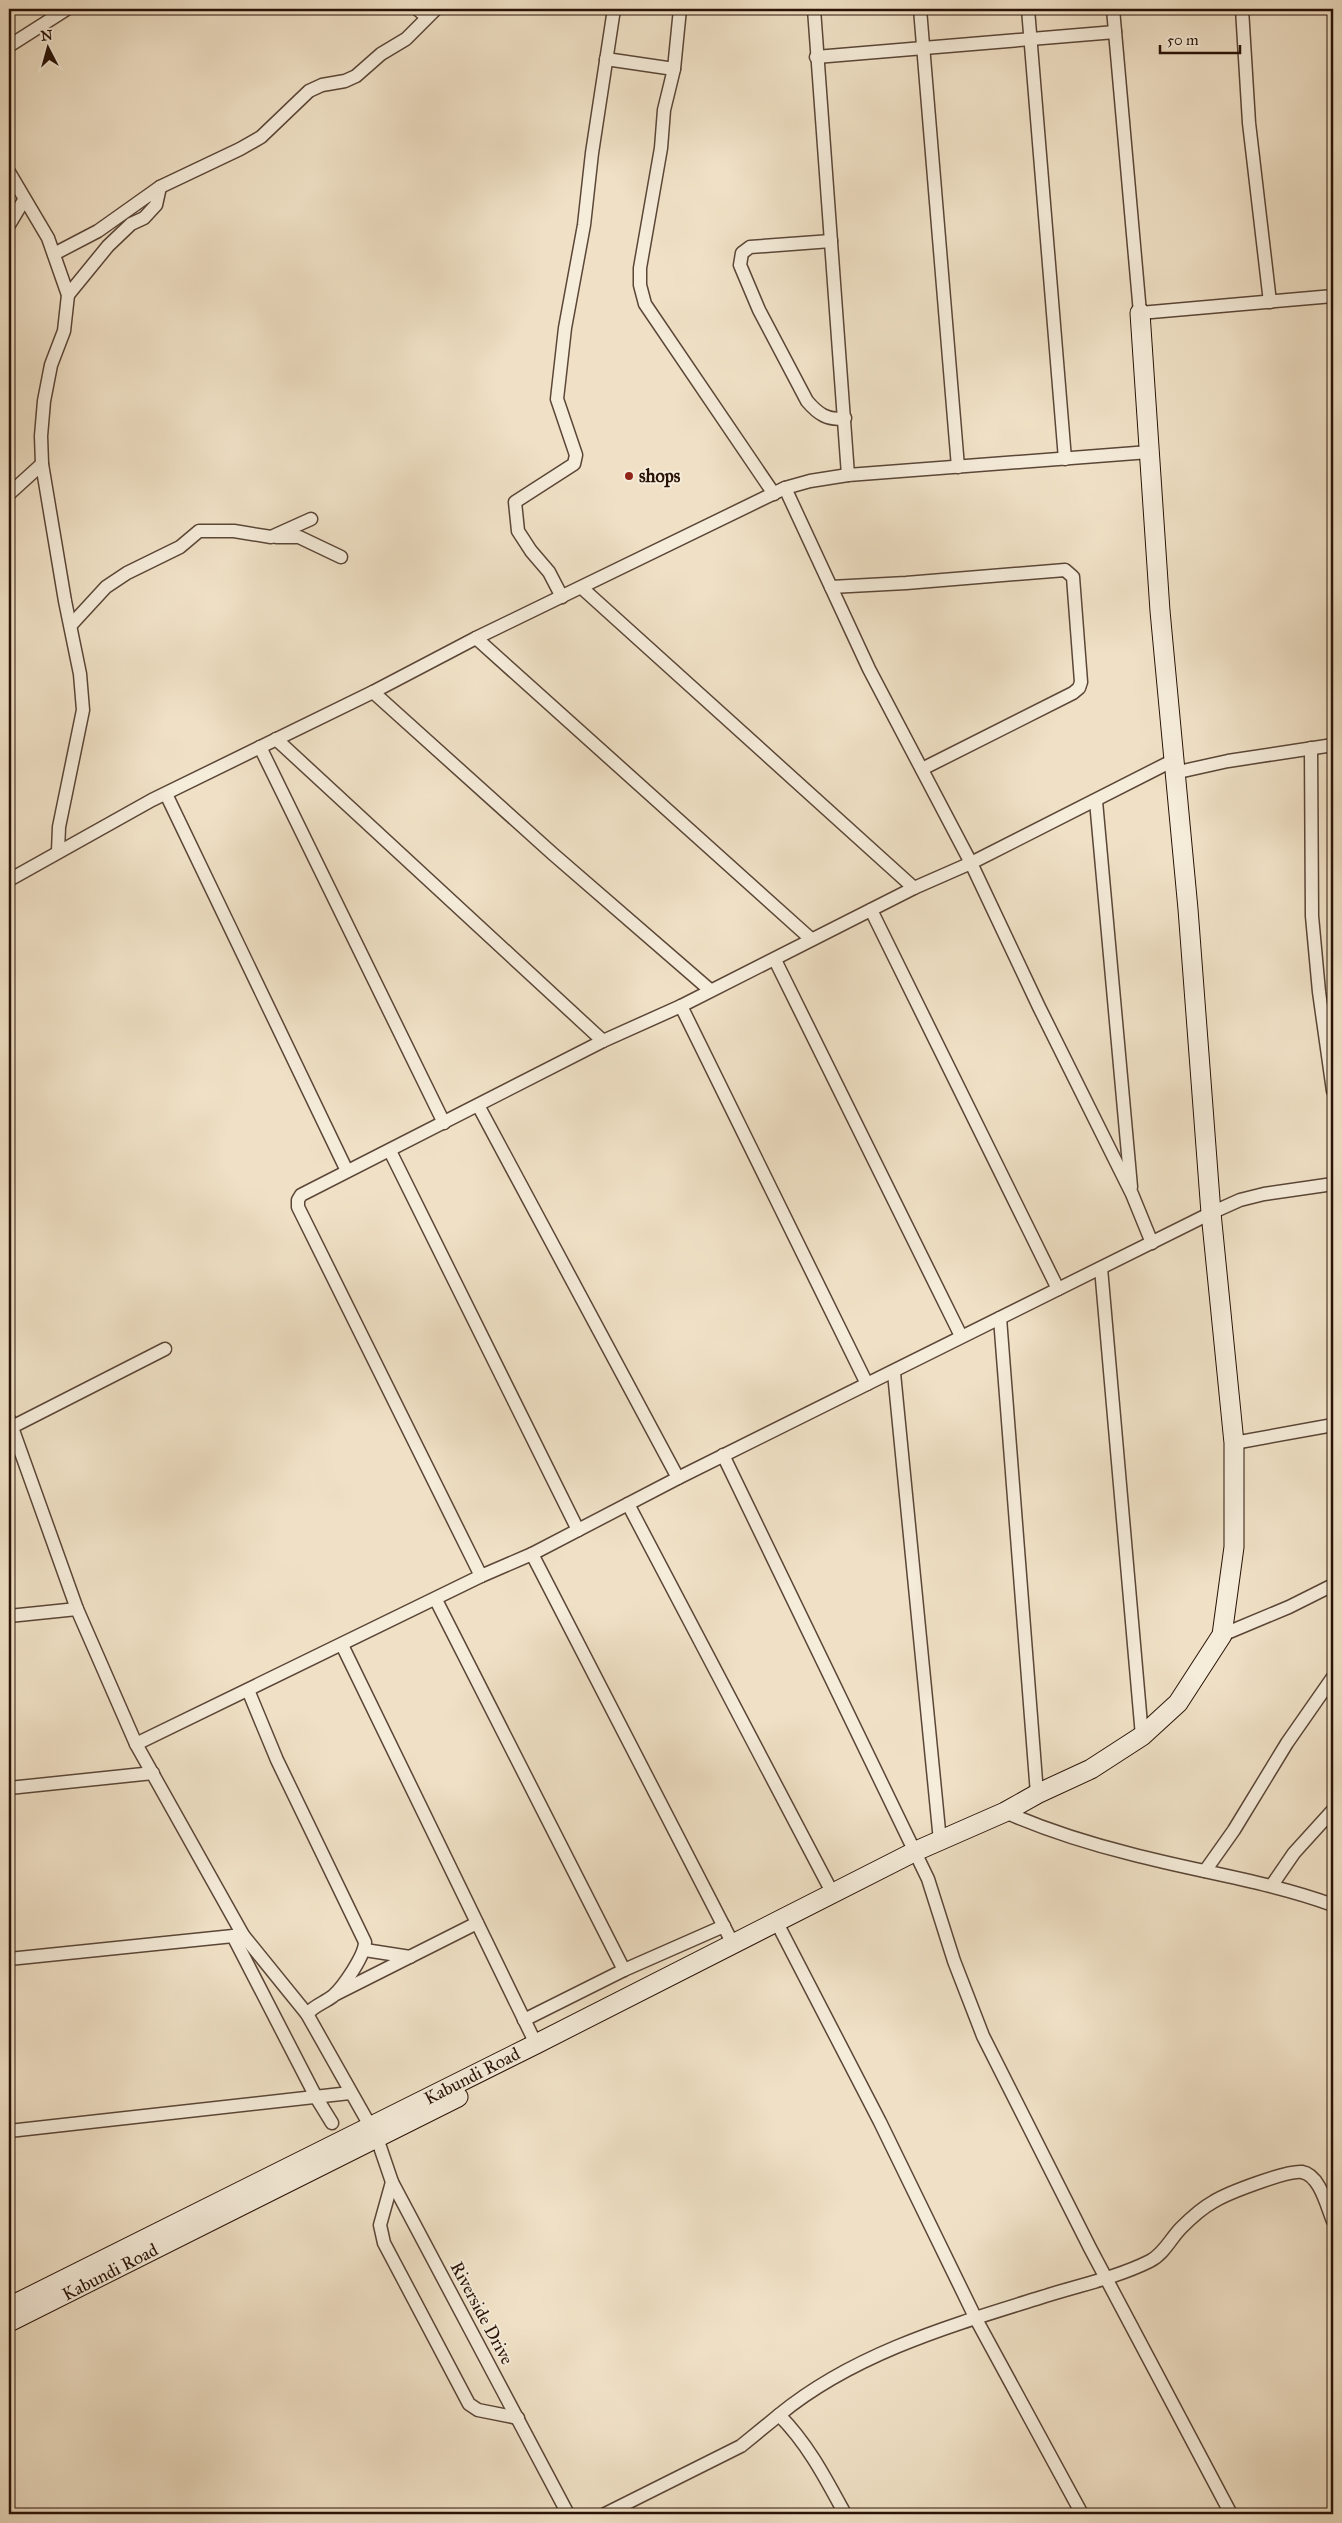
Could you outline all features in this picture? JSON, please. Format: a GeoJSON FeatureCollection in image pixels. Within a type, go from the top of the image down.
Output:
{"type":"FeatureCollection","features":[{"type":"Feature","properties":{"kind":"street"},"geometry":{"type":"LineString","coordinates":[[9,46],[67,9]]}},
{"type":"Feature","properties":{"kind":"street"},"geometry":{"type":"LineString","coordinates":[[417,9],[432,13]]}},
{"type":"Feature","properties":{"kind":"street"},"geometry":{"type":"LineString","coordinates":[[562,597],[549,572],[531,551],[518,531],[515,502],[574,464],[575,461],[576,455],[556,399],[565,328],[584,225],[592,153],[614,9]]}},
{"type":"Feature","properties":{"kind":"street"},"geometry":{"type":"LineString","coordinates":[[680,9],[674,69],[664,110],[661,148],[640,268],[640,285],[645,304],[658,325],[774,494]]}},
{"type":"Feature","properties":{"kind":"street"},"geometry":{"type":"LineString","coordinates":[[814,9],[816,57],[846,418],[848,476]]}},
{"type":"Feature","properties":{"kind":"street"},"geometry":{"type":"LineString","coordinates":[[920,9],[958,467]]}},
{"type":"Feature","properties":{"kind":"street"},"geometry":{"type":"LineString","coordinates":[[1028,9],[1065,459]]}},
{"type":"Feature","properties":{"kind":"street"},"geometry":{"type":"LineString","coordinates":[[1113,9],[1140,313],[1160,612],[1188,910],[1211,1213],[1234,1443],[1234,1547],[1222,1635]]}},
{"type":"Feature","properties":{"kind":"street"},"geometry":{"type":"LineString","coordinates":[[1242,9],[1249,123],[1270,302]]}},
{"type":"Feature","properties":{"kind":"street"},"geometry":{"type":"LineString","coordinates":[[54,254],[98,231],[160,187],[240,149],[261,136],[310,92],[322,85],[345,82],[356,76],[381,54],[406,39],[432,13]]}},
{"type":"Feature","properties":{"kind":"street"},"geometry":{"type":"LineString","coordinates":[[816,57],[923,46],[1115,32]]}},
{"type":"Feature","properties":{"kind":"street"},"geometry":{"type":"LineString","coordinates":[[606,59],[674,69]]}},
{"type":"Feature","properties":{"kind":"street"},"geometry":{"type":"LineString","coordinates":[[9,172],[48,238],[68,295],[64,331],[51,365],[44,402],[41,436],[42,464],[65,601],[80,674],[83,710],[60,818],[58,851]]}},
{"type":"Feature","properties":{"kind":"street"},"geometry":{"type":"LineString","coordinates":[[68,295],[108,246],[131,224],[144,218],[156,205],[160,187]]}},
{"type":"Feature","properties":{"kind":"street"},"geometry":{"type":"LineString","coordinates":[[10,221],[24,200]]}},
{"type":"Feature","properties":{"kind":"street"},"geometry":{"type":"LineString","coordinates":[[831,241],[750,247],[742,253],[740,265],[759,310],[807,401],[818,413],[828,418],[846,418]]}},
{"type":"Feature","properties":{"kind":"street"},"geometry":{"type":"LineString","coordinates":[[1140,313],[1333,296]]}},
{"type":"Feature","properties":{"kind":"street"},"geometry":{"type":"LineString","coordinates":[[9,880],[20,876],[58,851],[166,794],[373,692],[476,638],[786,488],[810,481],[848,476],[1149,452]]}},
{"type":"Feature","properties":{"kind":"street"},"geometry":{"type":"LineString","coordinates":[[9,494],[42,464]]}},
{"type":"Feature","properties":{"kind":"street"},"geometry":{"type":"LineString","coordinates":[[786,488],[869,669],[971,863],[1039,1007],[1132,1194],[1152,1243]]}},
{"type":"Feature","properties":{"kind":"street"},"geometry":{"type":"LineString","coordinates":[[271,537],[311,519]]}},
{"type":"Feature","properties":{"kind":"street"},"geometry":{"type":"LineString","coordinates":[[71,625],[106,587],[127,573],[180,546],[199,531],[234,531],[271,537],[300,537],[341,557]]}},
{"type":"Feature","properties":{"kind":"street"},"geometry":{"type":"LineString","coordinates":[[831,587],[1065,570],[1073,577],[1079,688],[1073,693],[922,769]]}},
{"type":"Feature","properties":{"kind":"street"},"geometry":{"type":"LineString","coordinates":[[582,588],[914,888]]}},
{"type":"Feature","properties":{"kind":"street"},"geometry":{"type":"LineString","coordinates":[[476,638],[812,939]]}},
{"type":"Feature","properties":{"kind":"street"},"geometry":{"type":"LineString","coordinates":[[373,692],[553,854],[710,990]]}},
{"type":"Feature","properties":{"kind":"street"},"geometry":{"type":"LineString","coordinates":[[276,739],[603,1041]]}},
{"type":"Feature","properties":{"kind":"street"},"geometry":{"type":"LineString","coordinates":[[481,1576],[298,1208],[298,1200],[301,1195],[479,1106],[603,1041],[681,1006],[914,888],[971,863],[1096,801],[1174,767],[1333,745]]}},
{"type":"Feature","properties":{"kind":"street"},"geometry":{"type":"LineString","coordinates":[[260,747],[444,1123]]}},
{"type":"Feature","properties":{"kind":"street"},"geometry":{"type":"LineString","coordinates":[[1311,748],[1312,916],[1319,992],[1333,1091]]}},
{"type":"Feature","properties":{"kind":"street"},"geometry":{"type":"LineString","coordinates":[[166,794],[347,1171]]}},
{"type":"Feature","properties":{"kind":"street"},"geometry":{"type":"LineString","coordinates":[[1096,801],[1132,1194]]}},
{"type":"Feature","properties":{"kind":"street"},"geometry":{"type":"LineString","coordinates":[[871,910],[1058,1289]]}},
{"type":"Feature","properties":{"kind":"street"},"geometry":{"type":"LineString","coordinates":[[775,960],[961,1336]]}},
{"type":"Feature","properties":{"kind":"street"},"geometry":{"type":"LineString","coordinates":[[681,1006],[867,1384]]}},
{"type":"Feature","properties":{"kind":"street"},"geometry":{"type":"LineString","coordinates":[[479,1106],[678,1478]]}},
{"type":"Feature","properties":{"kind":"street"},"geometry":{"type":"LineString","coordinates":[[390,1151],[578,1530]]}},
{"type":"Feature","properties":{"kind":"street"},"geometry":{"type":"LineString","coordinates":[[136,1744],[436,1600],[481,1576],[532,1554],[678,1478],[1211,1213],[1240,1200],[1264,1194],[1333,1184]]}},
{"type":"Feature","properties":{"kind":"street"},"geometry":{"type":"LineString","coordinates":[[1101,1268],[1142,1736]]}},
{"type":"Feature","properties":{"kind":"street"},"geometry":{"type":"LineString","coordinates":[[1000,1318],[1036,1794]]}},
{"type":"Feature","properties":{"kind":"street"},"geometry":{"type":"LineString","coordinates":[[165,1349],[10,1423],[14,1446],[78,1609],[136,1744],[238,1935],[316,2097],[332,2123]]}},
{"type":"Feature","properties":{"kind":"street"},"geometry":{"type":"LineString","coordinates":[[894,1372],[940,1841]]}},
{"type":"Feature","properties":{"kind":"street"},"geometry":{"type":"LineString","coordinates":[[1234,1443],[1333,1425]]}},
{"type":"Feature","properties":{"kind":"street"},"geometry":{"type":"LineString","coordinates":[[724,1455],[916,1851],[928,1879],[954,1960],[983,2036],[1106,2278],[1231,2514]]}},
{"type":"Feature","properties":{"kind":"street"},"geometry":{"type":"LineString","coordinates":[[628,1504],[833,1894]]}},
{"type":"Feature","properties":{"kind":"street"},"geometry":{"type":"LineString","coordinates":[[532,1554],[733,1944]]}},
{"type":"Feature","properties":{"kind":"street"},"geometry":{"type":"LineString","coordinates":[[1222,1635],[1289,1607],[1333,1584]]}},
{"type":"Feature","properties":{"kind":"street"},"geometry":{"type":"LineString","coordinates":[[436,1600],[624,1970]]}},
{"type":"Feature","properties":{"kind":"street"},"geometry":{"type":"LineString","coordinates":[[9,1616],[78,1609]]}},
{"type":"Feature","properties":{"kind":"street","name":"Kabundi Road"},"geometry":{"type":"LineString","coordinates":[[13,2312],[374,2132],[536,2044],[776,1921],[916,1851],[1005,1812],[1036,1794],[1090,1769],[1142,1736],[1178,1702],[1222,1635]]}},
{"type":"Feature","properties":{"kind":"street"},"geometry":{"type":"LineString","coordinates":[[342,1644],[536,2044]]}},
{"type":"Feature","properties":{"kind":"street"},"geometry":{"type":"LineString","coordinates":[[1205,1871],[1234,1830],[1283,1749],[1333,1677]]}},
{"type":"Feature","properties":{"kind":"street"},"geometry":{"type":"LineString","coordinates":[[248,1690],[277,1760],[362,1933],[365,1950],[332,1996]]}},
{"type":"Feature","properties":{"kind":"street"},"geometry":{"type":"LineString","coordinates":[[9,1788],[153,1773]]}},
{"type":"Feature","properties":{"kind":"street"},"geometry":{"type":"LineString","coordinates":[[1272,1885],[1294,1853],[1333,1810]]}},
{"type":"Feature","properties":{"kind":"street"},"geometry":{"type":"LineString","coordinates":[[1005,1812],[1068,1837],[1132,1855],[1272,1885],[1333,1906]]}},
{"type":"Feature","properties":{"kind":"street"},"geometry":{"type":"LineString","coordinates":[[776,1921],[880,2122],[976,2319],[1082,2514]]}},
{"type":"Feature","properties":{"kind":"street"},"geometry":{"type":"LineString","coordinates":[[307,2014],[316,2004],[477,1923]]}},
{"type":"Feature","properties":{"kind":"street"},"geometry":{"type":"LineString","coordinates":[[524,2020],[624,1970],[724,1926]]}},
{"type":"Feature","properties":{"kind":"street"},"geometry":{"type":"LineString","coordinates":[[9,1959],[238,1935]]}},
{"type":"Feature","properties":{"kind":"street","name":"Riverside Drive"},"geometry":{"type":"LineString","coordinates":[[238,1935],[307,2014],[350,2093],[374,2132],[392,2182],[568,2514]]}},
{"type":"Feature","properties":{"kind":"street"},"geometry":{"type":"LineString","coordinates":[[365,1950],[410,1957]]}},
{"type":"Feature","properties":{"kind":"street"},"geometry":{"type":"LineString","coordinates":[[9,2131],[350,2093]]}},
{"type":"Feature","properties":{"kind":"street"},"geometry":{"type":"LineString","coordinates":[[605,2514],[741,2446],[811,2390],[863,2361],[976,2319],[1106,2278],[1152,2260],[1181,2228],[1214,2201],[1276,2176],[1302,2172],[1310,2175],[1316,2182],[1333,2221]]}},
{"type":"Feature","properties":{"kind":"street"},"geometry":{"type":"LineString","coordinates":[[392,2182],[380,2225],[384,2243],[464,2395],[469,2404],[478,2410],[518,2418]]}},
{"type":"Feature","properties":{"kind":"street"},"geometry":{"type":"LineString","coordinates":[[780,2415],[797,2432],[846,2514]]}},
{"type":"Feature","properties":{"kind":"place","name":"shops"},"geometry":{"type":"Point","coordinates":[629,476]}}]}
